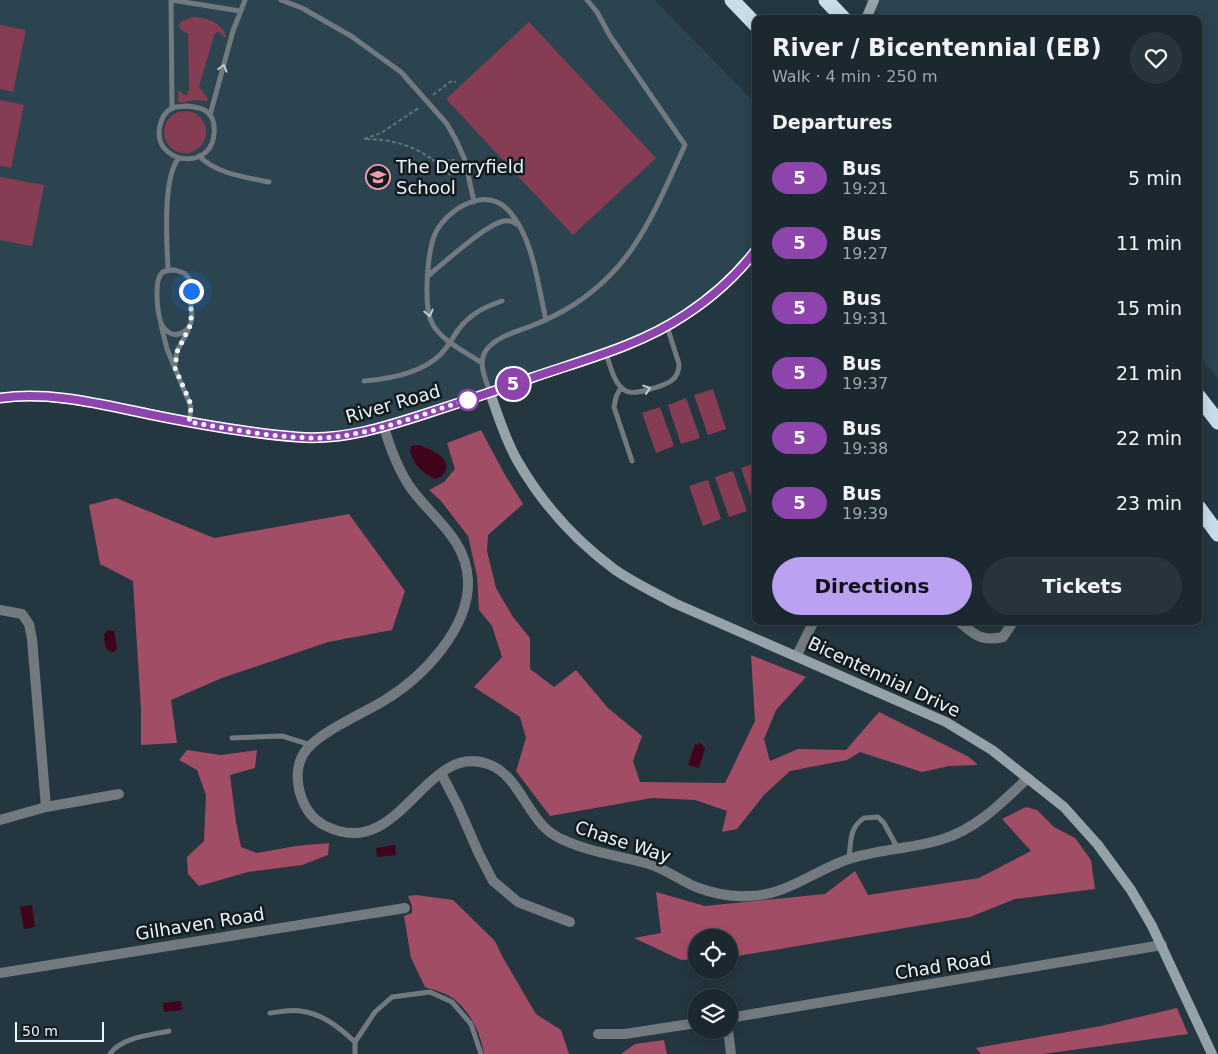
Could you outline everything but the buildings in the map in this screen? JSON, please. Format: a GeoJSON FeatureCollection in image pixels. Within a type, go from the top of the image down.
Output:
{"type":"FeatureCollection","features":[{"type":"Feature","properties":{"kind":"highway"},"geometry":{"type":"LineString","coordinates":[[732,0],[752,21]]}},
{"type":"Feature","properties":{"kind":"highway"},"geometry":{"type":"LineString","coordinates":[[826,0],[840,15]]}},
{"type":"Feature","properties":{"kind":"highway"},"geometry":{"type":"LineString","coordinates":[[1202,401],[1218,422]]}},
{"type":"Feature","properties":{"kind":"highway"},"geometry":{"type":"LineString","coordinates":[[1202,512],[1218,534]]}},
{"type":"Feature","properties":{"kind":"street"},"geometry":{"type":"LineString","coordinates":[[868,15],[874,0]]}},
{"type":"Feature","properties":{"kind":"street","name":"River Road"},"geometry":{"type":"LineString","coordinates":[[0,398],[42,396],[71,399],[263,434],[319,438],[342,436],[384,427],[490,393],[645,337],[685,315],[742,267],[752,255]]}},
{"type":"Feature","properties":{"kind":"street","name":"Bicentennial Drive"},"geometry":{"type":"LineString","coordinates":[[490,393],[505,435],[517,460],[548,505],[593,552],[615,570],[674,602],[798,655],[946,722],[992,750],[1064,807],[1098,845],[1130,890],[1162,945],[1212,1054]]}},
{"type":"Feature","properties":{"kind":"street","name":"Chase Way"},"geometry":{"type":"LineString","coordinates":[[384,427],[403,476],[457,542],[467,568],[466,602],[453,633],[437,655],[417,676],[388,698],[337,727],[311,745],[305,752],[299,763],[297,776],[299,789],[303,803],[321,824],[333,830],[346,832],[360,832],[373,829],[396,817],[422,789],[441,773],[459,762],[473,761],[489,764],[501,771],[510,780],[546,829],[566,842],[655,866],[696,887],[722,894],[749,896],[789,888],[849,859],[942,839],[981,820],[1028,778]]}},
{"type":"Feature","properties":{"kind":"street"},"geometry":{"type":"LineString","coordinates":[[0,610],[22,614],[29,624],[37,680],[46,807]]}},
{"type":"Feature","properties":{"kind":"street"},"geometry":{"type":"LineString","coordinates":[[798,655],[812,625]]}},
{"type":"Feature","properties":{"kind":"street"},"geometry":{"type":"LineString","coordinates":[[963,625],[976,635],[989,640],[1003,637],[1011,625]]}},
{"type":"Feature","properties":{"kind":"street"},"geometry":{"type":"LineString","coordinates":[[441,773],[493,881],[518,902],[570,922]]}},
{"type":"Feature","properties":{"kind":"street"},"geometry":{"type":"LineString","coordinates":[[0,820],[46,807],[119,794]]}},
{"type":"Feature","properties":{"kind":"street","name":"Gilhaven Road"},"geometry":{"type":"LineString","coordinates":[[0,973],[405,908]]}},
{"type":"Feature","properties":{"kind":"street","name":"Chad Road"},"geometry":{"type":"LineString","coordinates":[[738,1016],[1162,945]]}},
{"type":"Feature","properties":{"kind":"street"},"geometry":{"type":"LineString","coordinates":[[598,1034],[624,1034],[688,1024]]}},
{"type":"Feature","properties":{"kind":"street"},"geometry":{"type":"LineString","coordinates":[[729,1039],[731,1054]]}},
{"type":"Feature","properties":{"kind":"lane"},"geometry":{"type":"LineString","coordinates":[[172,109],[171,0],[240,11]]}},
{"type":"Feature","properties":{"kind":"lane"},"geometry":{"type":"LineString","coordinates":[[210,115],[199,108],[187,106],[172,109],[162,118],[159,136],[165,150],[179,158],[186,159],[206,152],[213,138],[213,124],[210,115],[231,40],[245,0]]}},
{"type":"Feature","properties":{"kind":"lane"},"geometry":{"type":"LineString","coordinates":[[281,0],[302,8],[351,36],[401,72],[447,124],[459,145],[465,160],[474,202]]}},
{"type":"Feature","properties":{"kind":"lane"},"geometry":{"type":"LineString","coordinates":[[490,393],[482,363],[486,350],[499,338],[546,320],[565,310],[590,294],[611,276],[628,257],[649,222],[685,145],[610,36],[597,12],[587,0]]}},
{"type":"Feature","properties":{"kind":"lane"},"geometry":{"type":"LineString","coordinates":[[199,156],[207,164],[220,170],[269,182]]}},
{"type":"Feature","properties":{"kind":"lane"},"geometry":{"type":"LineString","coordinates":[[168,270],[168,183],[174,164],[179,158]]}},
{"type":"Feature","properties":{"kind":"lane"},"geometry":{"type":"LineString","coordinates":[[482,363],[437,331],[428,315],[426,290],[431,246],[437,230],[456,210],[482,200],[495,202],[507,209],[519,226],[532,260],[546,320]]}},
{"type":"Feature","properties":{"kind":"lane"},"geometry":{"type":"LineString","coordinates":[[428,276],[489,228],[505,221],[512,221],[519,226]]}},
{"type":"Feature","properties":{"kind":"lane"},"geometry":{"type":"LineString","coordinates":[[175,368],[177,352],[191,324],[192,305],[190,278],[180,272],[168,270],[164,271],[158,280],[157,297],[167,349],[175,368],[190,402],[189,422]]}},
{"type":"Feature","properties":{"kind":"lane"},"geometry":{"type":"LineString","coordinates":[[364,381],[396,376],[421,368],[439,356],[472,314],[502,301]]}},
{"type":"Feature","properties":{"kind":"lane"},"geometry":{"type":"LineString","coordinates":[[161,323],[169,333],[177,334],[184,333],[191,324]]}},
{"type":"Feature","properties":{"kind":"lane"},"geometry":{"type":"LineString","coordinates":[[605,353],[616,381],[626,391],[632,393],[640,392],[671,381],[679,371],[679,364],[667,326]]}},
{"type":"Feature","properties":{"kind":"lane"},"geometry":{"type":"LineString","coordinates":[[621,387],[614,407],[632,461]]}},
{"type":"Feature","properties":{"kind":"lane"},"geometry":{"type":"LineString","coordinates":[[232,738],[282,736],[311,745]]}},
{"type":"Feature","properties":{"kind":"lane"},"geometry":{"type":"LineString","coordinates":[[849,859],[851,834],[854,826],[864,818],[878,817],[884,823],[898,848]]}},
{"type":"Feature","properties":{"kind":"lane"},"geometry":{"type":"LineString","coordinates":[[355,1054],[355,1042],[375,1012],[392,997],[430,992],[452,1002],[471,1024],[481,1054]]}},
{"type":"Feature","properties":{"kind":"lane"},"geometry":{"type":"LineString","coordinates":[[270,1013],[301,1010],[323,1018],[341,1028],[355,1042]]}},
{"type":"Feature","properties":{"kind":"lane"},"geometry":{"type":"LineString","coordinates":[[110,1054],[132,1038],[169,1031]]}},
{"type":"Feature","properties":{"kind":"path"},"geometry":{"type":"LineString","coordinates":[[456,82],[450,82],[406,118],[380,133],[364,138],[402,143],[432,160],[457,182]]}},
{"type":"Feature","properties":{"kind":"path"},"geometry":{"type":"LineString","coordinates":[[432,160],[465,160]]}},
{"type":"Feature","properties":{"kind":"shaded area","name":"The Derryfield School"},"geometry":{"type":"Polygon","coordinates":[[[0,0],[655,0],[752,100],[752,254],[728,281],[645,337],[384,427],[319,438],[100,404],[0,398],[0,0]]]}},
{"type":"Feature","properties":{"kind":"shaded area"},"geometry":{"type":"Polygon","coordinates":[[[864,0],[1218,0],[1218,379],[1202,359],[1202,15],[880,15],[864,0]]]}},
{"type":"Feature","properties":{"kind":"shaded area"},"geometry":{"type":"Polygon","coordinates":[[[193,17],[203,18],[218,25],[222,28],[226,37],[218,31],[214,35],[199,87],[208,101],[194,100],[180,103],[178,101],[178,91],[186,96],[189,90],[188,34],[181,30],[179,25],[180,22],[193,17]]]}},
{"type":"Feature","properties":{"kind":"shaded area"},"geometry":{"type":"Polygon","coordinates":[[[529,22],[656,158],[573,235],[446,99],[529,22]]]}},
{"type":"Feature","properties":{"kind":"shaded area"},"geometry":{"type":"Polygon","coordinates":[[[0,25],[26,30],[13,92],[0,89],[0,25]]]}},
{"type":"Feature","properties":{"kind":"shaded area"},"geometry":{"type":"Polygon","coordinates":[[[0,100],[24,105],[11,168],[0,166],[0,100]]]}},
{"type":"Feature","properties":{"kind":"shaded area"},"geometry":{"type":"Polygon","coordinates":[[[189,111],[197,114],[203,120],[206,132],[203,144],[197,150],[181,153],[173,150],[167,144],[164,128],[167,120],[173,114],[189,111]]]}},
{"type":"Feature","properties":{"kind":"shaded area"},"geometry":{"type":"Polygon","coordinates":[[[0,177],[44,185],[32,246],[0,240],[0,177]]]}},
{"type":"Feature","properties":{"kind":"shaded area"},"geometry":{"type":"Polygon","coordinates":[[[713,389],[726,429],[708,435],[694,395],[713,389]]]}},
{"type":"Feature","properties":{"kind":"shaded area"},"geometry":{"type":"Polygon","coordinates":[[[686,398],[700,438],[681,444],[668,405],[686,398]]]}},
{"type":"Feature","properties":{"kind":"shaded area"},"geometry":{"type":"Polygon","coordinates":[[[660,407],[674,446],[656,453],[642,413],[660,407]]]}},
{"type":"Feature","properties":{"kind":"shaded area"},"geometry":{"type":"Polygon","coordinates":[[[481,430],[523,504],[488,535],[487,551],[496,588],[513,617],[530,638],[530,669],[554,687],[576,670],[608,708],[642,736],[633,761],[640,782],[725,783],[755,721],[751,655],[806,677],[776,710],[764,739],[770,761],[798,749],[846,750],[879,712],[969,757],[978,765],[949,766],[922,772],[860,752],[847,760],[790,771],[764,795],[737,829],[722,832],[727,811],[695,800],[652,798],[550,816],[516,771],[526,738],[520,717],[474,687],[502,657],[492,626],[479,610],[477,576],[468,536],[441,501],[429,490],[444,482],[455,469],[447,443],[481,430]]]}},
{"type":"Feature","properties":{"kind":"shaded area"},"geometry":{"type":"Polygon","coordinates":[[[419,445],[433,451],[445,460],[446,469],[442,476],[435,479],[422,471],[416,464],[410,450],[412,446],[419,445]]]}},
{"type":"Feature","properties":{"kind":"shaded area"},"geometry":{"type":"Polygon","coordinates":[[[752,464],[752,499],[741,468],[752,464]]]}},
{"type":"Feature","properties":{"kind":"shaded area"},"geometry":{"type":"Polygon","coordinates":[[[733,471],[747,511],[729,517],[715,477],[733,471]]]}},
{"type":"Feature","properties":{"kind":"shaded area"},"geometry":{"type":"Polygon","coordinates":[[[708,480],[721,519],[703,526],[689,486],[708,480]]]}},
{"type":"Feature","properties":{"kind":"shaded area"},"geometry":{"type":"Polygon","coordinates":[[[116,498],[214,538],[349,514],[405,591],[392,630],[328,642],[222,678],[171,700],[177,743],[141,745],[141,710],[133,581],[100,564],[89,505],[116,498]]]}},
{"type":"Feature","properties":{"kind":"shaded area"},"geometry":{"type":"Polygon","coordinates":[[[108,630],[114,631],[117,649],[114,652],[108,650],[106,646],[104,634],[108,630]]]}},
{"type":"Feature","properties":{"kind":"shaded area"},"geometry":{"type":"Polygon","coordinates":[[[698,743],[705,748],[699,768],[688,765],[695,744],[698,745],[698,743]]]}},
{"type":"Feature","properties":{"kind":"shaded area"},"geometry":{"type":"Polygon","coordinates":[[[187,750],[221,755],[257,750],[255,768],[230,775],[241,847],[257,853],[296,846],[329,843],[328,855],[302,865],[248,872],[199,886],[188,874],[187,857],[204,841],[206,795],[197,770],[179,760],[187,750]]]}},
{"type":"Feature","properties":{"kind":"shaded area"},"geometry":{"type":"Polygon","coordinates":[[[1026,807],[1037,810],[1054,827],[1075,838],[1091,860],[1095,889],[1015,899],[970,917],[738,956],[738,929],[688,929],[688,960],[681,960],[634,938],[661,933],[656,892],[705,906],[825,894],[855,871],[868,895],[979,878],[1031,851],[1002,819],[1026,807]]]}},
{"type":"Feature","properties":{"kind":"shaded area"},"geometry":{"type":"Polygon","coordinates":[[[395,845],[396,855],[377,857],[376,848],[395,845]]]}},
{"type":"Feature","properties":{"kind":"shaded area"},"geometry":{"type":"Polygon","coordinates":[[[416,895],[453,900],[495,941],[536,1014],[561,1030],[569,1054],[484,1054],[480,1038],[466,1011],[451,997],[425,987],[411,958],[404,916],[412,913],[412,906],[408,896],[416,895]]]}},
{"type":"Feature","properties":{"kind":"shaded area"},"geometry":{"type":"Polygon","coordinates":[[[32,905],[35,927],[24,929],[20,907],[32,905]]]}},
{"type":"Feature","properties":{"kind":"shaded area"},"geometry":{"type":"Polygon","coordinates":[[[181,1001],[182,1010],[164,1012],[163,1003],[181,1001]]]}},
{"type":"Feature","properties":{"kind":"shaded area"},"geometry":{"type":"Polygon","coordinates":[[[1177,1008],[1188,1034],[1043,1054],[981,1054],[976,1048],[1101,1026],[1177,1008]]]}},
{"type":"Feature","properties":{"kind":"shaded area"},"geometry":{"type":"Polygon","coordinates":[[[664,1040],[667,1054],[621,1054],[635,1044],[664,1040]]]}},
{"type":"Feature","properties":{"kind":"bus line","name":"5"},"geometry":{"type":"LineString","coordinates":[[0,398],[42,396],[71,399],[263,434],[319,438],[342,436],[384,427],[490,393],[645,337],[685,315],[728,280],[752,255]]}},
{"type":"Feature","properties":{"kind":"place","name":"The Derryfield School"},"geometry":{"type":"Point","coordinates":[378,177]}},
{"type":"Feature","properties":{"kind":"route"},"geometry":{"type":"LineString","coordinates":[[191,291],[191,324],[175,356],[175,368],[190,402],[189,422],[263,434],[319,438],[342,436],[384,427],[472,398],[468,400]]}}]}
